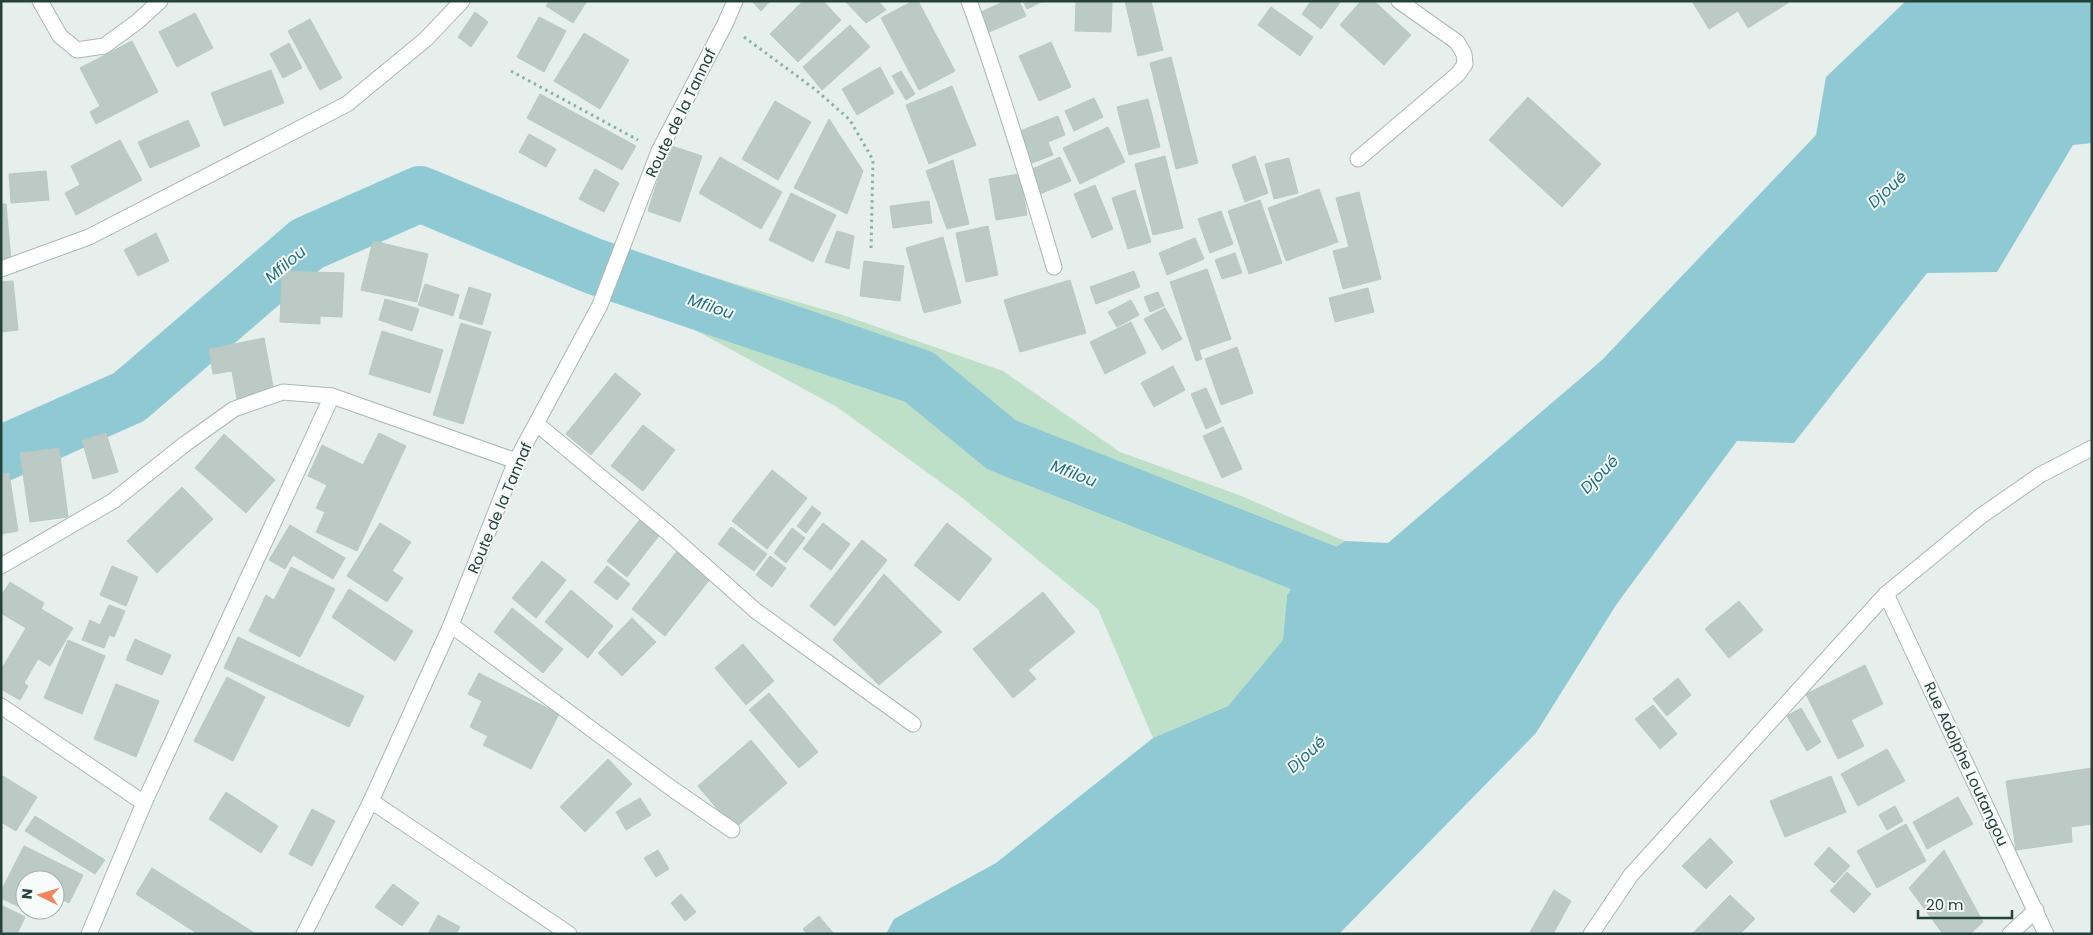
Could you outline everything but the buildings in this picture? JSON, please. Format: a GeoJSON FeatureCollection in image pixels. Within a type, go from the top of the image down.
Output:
{"type":"FeatureCollection","features":[{"type":"Feature","properties":{"kind":"street"},"geometry":{"type":"LineString","coordinates":[[40,1],[60,36],[77,50],[104,46],[137,22],[160,1]]}},
{"type":"Feature","properties":{"kind":"street"},"geometry":{"type":"LineString","coordinates":[[1,269],[90,236],[347,104],[426,39],[462,1]]}},
{"type":"Feature","properties":{"kind":"street","name":"Route de la Tannaf"},"geometry":{"type":"LineString","coordinates":[[304,934],[371,801],[451,625],[516,461],[600,305],[659,151],[735,1]]}},
{"type":"Feature","properties":{"kind":"street"},"geometry":{"type":"LineString","coordinates":[[970,1],[1008,113],[1054,267]]}},
{"type":"Feature","properties":{"kind":"street"},"geometry":{"type":"LineString","coordinates":[[1358,158],[1458,74],[1465,64],[1464,54],[1457,42],[1399,1]]}},
{"type":"Feature","properties":{"kind":"street"},"geometry":{"type":"LineString","coordinates":[[1,566],[114,501],[185,444],[234,409],[283,392],[332,396],[516,461]]}},
{"type":"Feature","properties":{"kind":"street"},"geometry":{"type":"LineString","coordinates":[[89,934],[144,803],[332,396]]}},
{"type":"Feature","properties":{"kind":"street"},"geometry":{"type":"LineString","coordinates":[[537,424],[667,532],[756,611],[913,724]]}},
{"type":"Feature","properties":{"kind":"street"},"geometry":{"type":"LineString","coordinates":[[1591,934],[1631,875],[1886,594],[1988,511],[2040,475],[2092,448]]}},
{"type":"Feature","properties":{"kind":"street","name":"Rue Adolphe Loutangou"},"geometry":{"type":"LineString","coordinates":[[1886,594],[2046,934]]}},
{"type":"Feature","properties":{"kind":"street"},"geometry":{"type":"LineString","coordinates":[[451,625],[671,788],[732,830]]}},
{"type":"Feature","properties":{"kind":"street"},"geometry":{"type":"LineString","coordinates":[[1,706],[144,803]]}},
{"type":"Feature","properties":{"kind":"street"},"geometry":{"type":"LineString","coordinates":[[371,801],[569,934]]}},
{"type":"Feature","properties":{"kind":"street"},"geometry":{"type":"LineString","coordinates":[[2010,934],[2036,910]]}},
{"type":"Feature","properties":{"kind":"path"},"geometry":{"type":"LineString","coordinates":[[725,24],[816,90],[850,120],[873,160],[871,250]]}},
{"type":"Feature","properties":{"kind":"path"},"geometry":{"type":"LineString","coordinates":[[511,71],[659,151]]}},
{"type":"Feature","properties":{"kind":"green space"},"geometry":{"type":"Polygon","coordinates":[[[644,257],[843,315],[1003,371],[1120,452],[1239,495],[1345,541],[1308,566],[1287,595],[1283,640],[1228,706],[1153,738],[1098,609],[961,497],[837,407],[625,294],[644,257]]]}},
{"type":"Feature","properties":{"kind":"water","name":"Djoué"},"geometry":{"type":"Polygon","coordinates":[[[1906,1],[2092,1],[2092,143],[2073,145],[1997,272],[1927,273],[1794,443],[1737,441],[1616,605],[1536,733],[1339,934],[886,934],[894,919],[996,863],[1153,738],[1228,706],[1283,640],[1287,595],[1308,566],[1345,541],[1388,543],[1602,360],[1816,135],[1826,77],[1906,1]]]}},
{"type":"Feature","properties":{"kind":"waterway","name":"Mfilou"},"geometry":{"type":"LineString","coordinates":[[1,454],[129,397],[307,244],[420,194],[593,266],[919,377],[1002,445],[1380,594]]}}]}
